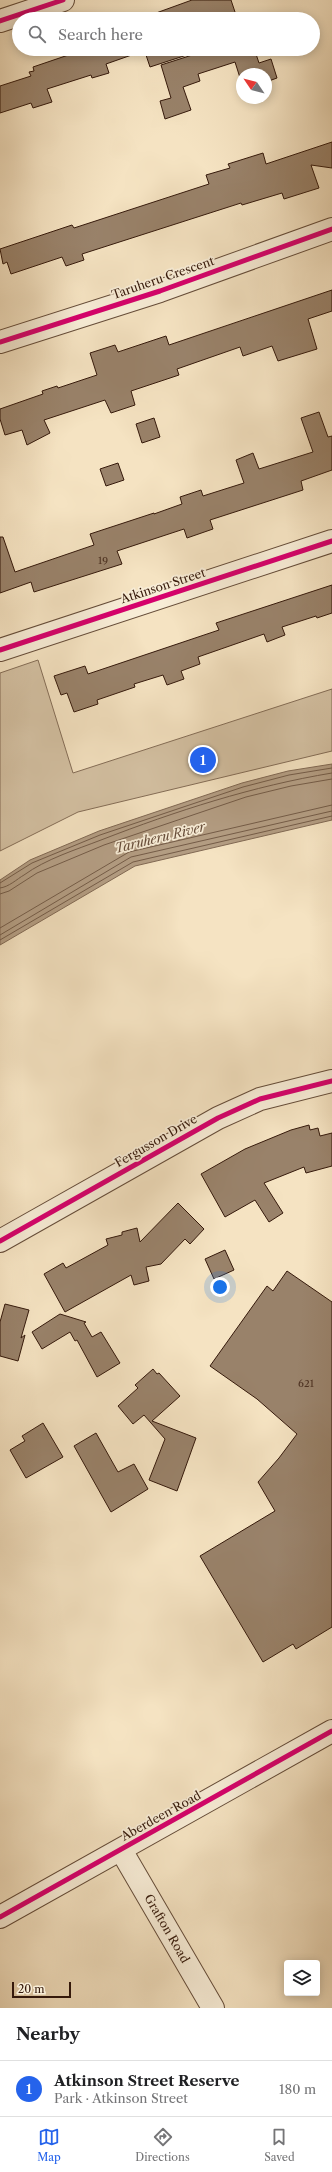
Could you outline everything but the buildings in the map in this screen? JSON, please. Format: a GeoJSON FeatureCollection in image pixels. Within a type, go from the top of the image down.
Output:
{"type":"FeatureCollection","features":[{"type":"Feature","properties":{"kind":"street"},"geometry":{"type":"LineString","coordinates":[[27,12],[63,0]]}},
{"type":"Feature","properties":{"kind":"street"},"geometry":{"type":"LineString","coordinates":[[0,21],[12,17]]}},
{"type":"Feature","properties":{"kind":"street","name":"Taruheru Crescent"},"geometry":{"type":"LineString","coordinates":[[0,342],[160,291],[332,229]]}},
{"type":"Feature","properties":{"kind":"street","name":"Atkinson Street"},"geometry":{"type":"LineString","coordinates":[[0,650],[332,541]]}},
{"type":"Feature","properties":{"kind":"street","name":"Fergusson Drive"},"geometry":{"type":"LineString","coordinates":[[0,1241],[218,1118],[260,1099],[332,1081]]}},
{"type":"Feature","properties":{"kind":"street","name":"Aberdeen Road"},"geometry":{"type":"LineString","coordinates":[[0,1917],[332,1731]]}},
{"type":"Feature","properties":{"kind":"street","name":"Grafton Road"},"geometry":{"type":"LineString","coordinates":[[121,1850],[213,2008]]}},
{"type":"Feature","properties":{"kind":"shaded area"},"geometry":{"type":"Polygon","coordinates":[[[38,660],[73,773],[332,689],[332,751],[78,812],[0,851],[0,673],[38,660]]]}},
{"type":"Feature","properties":{"kind":"water","name":"Taruheru River"},"geometry":{"type":"Polygon","coordinates":[[[332,764],[332,820],[135,866],[0,945],[0,880],[30,860],[99,831],[242,783],[288,771],[332,764]]]}},
{"type":"Feature","properties":{"kind":"cycle path"},"geometry":{"type":"LineString","coordinates":[[27,12],[63,0]]}},
{"type":"Feature","properties":{"kind":"cycle path"},"geometry":{"type":"LineString","coordinates":[[0,21],[12,17]]}},
{"type":"Feature","properties":{"kind":"cycle path"},"geometry":{"type":"LineString","coordinates":[[0,342],[160,291],[332,229]]}},
{"type":"Feature","properties":{"kind":"cycle path"},"geometry":{"type":"LineString","coordinates":[[0,650],[332,541]]}},
{"type":"Feature","properties":{"kind":"cycle path"},"geometry":{"type":"LineString","coordinates":[[0,1241],[218,1118],[260,1099],[332,1081]]}},
{"type":"Feature","properties":{"kind":"cycle path"},"geometry":{"type":"LineString","coordinates":[[0,1917],[332,1731]]}},
{"type":"Feature","properties":{"kind":"place","name":"Atkinson Street Reserve"},"geometry":{"type":"Point","coordinates":[203,760]}}]}
